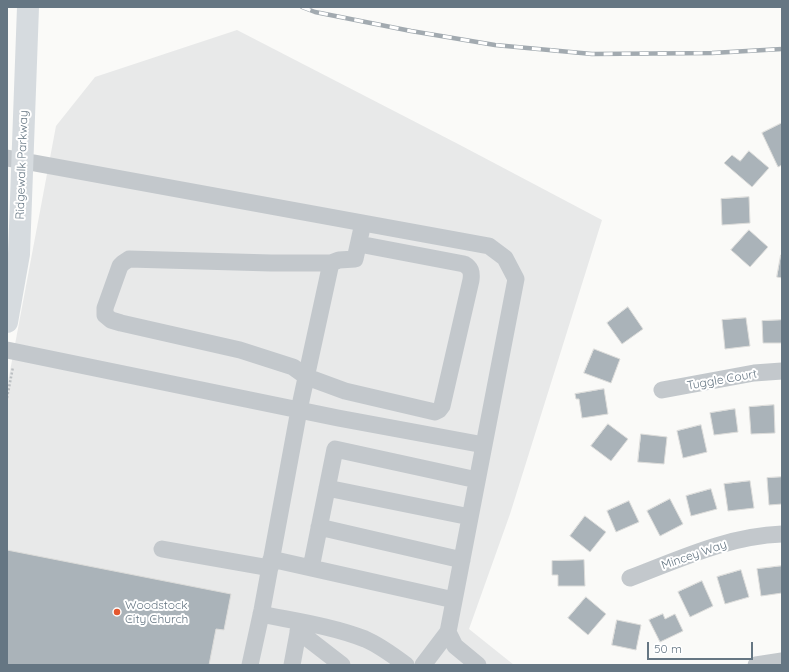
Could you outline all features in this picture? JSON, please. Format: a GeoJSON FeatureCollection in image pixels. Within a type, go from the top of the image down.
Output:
{"type":"FeatureCollection","features":[{"type":"Feature","properties":{"kind":"main road","name":"Ridgewalk Parkway"},"geometry":{"type":"LineString","coordinates":[[7,322],[18,254],[15,159],[28,7]]}},
{"type":"Feature","properties":{"kind":"street"},"geometry":{"type":"LineString","coordinates":[[15,159],[489,246],[505,258],[516,279],[448,632],[423,665]]}},
{"type":"Feature","properties":{"kind":"street"},"geometry":{"type":"LineString","coordinates":[[359,244],[464,264],[472,272],[440,410],[435,412],[345,391],[307,377],[293,367],[240,350],[111,320],[105,315],[120,266],[129,259],[331,263],[339,260],[355,259],[363,223]]}},
{"type":"Feature","properties":{"kind":"street"},"geometry":{"type":"LineString","coordinates":[[250,665],[299,410],[331,263]]}},
{"type":"Feature","properties":{"kind":"street"},"geometry":{"type":"LineString","coordinates":[[7,350],[299,410],[484,445]]}},
{"type":"Feature","properties":{"kind":"street","name":"Tuggle Court"},"geometry":{"type":"LineString","coordinates":[[662,390],[754,373],[782,372]]}},
{"type":"Feature","properties":{"kind":"street"},"geometry":{"type":"LineString","coordinates":[[431,435],[435,412]]}},
{"type":"Feature","properties":{"kind":"street"},"geometry":{"type":"LineString","coordinates":[[311,568],[335,449],[477,480]]}},
{"type":"Feature","properties":{"kind":"street"},"geometry":{"type":"LineString","coordinates":[[327,488],[470,517]]}},
{"type":"Feature","properties":{"kind":"street"},"geometry":{"type":"LineString","coordinates":[[319,527],[462,560]]}},
{"type":"Feature","properties":{"kind":"street","name":"Mincey Way"},"geometry":{"type":"LineString","coordinates":[[630,578],[704,548],[770,534],[782,534]]}},
{"type":"Feature","properties":{"kind":"street"},"geometry":{"type":"LineString","coordinates":[[162,549],[270,564],[311,568],[454,600]]}},
{"type":"Feature","properties":{"kind":"street"},"geometry":{"type":"LineString","coordinates":[[261,614],[299,627],[330,628],[366,639],[406,665]]}},
{"type":"Feature","properties":{"kind":"street"},"geometry":{"type":"LineString","coordinates":[[292,665],[299,627]]}},
{"type":"Feature","properties":{"kind":"street"},"geometry":{"type":"LineString","coordinates":[[299,627],[342,665]]}},
{"type":"Feature","properties":{"kind":"street"},"geometry":{"type":"LineString","coordinates":[[448,632],[455,646],[478,665]]}},
{"type":"Feature","properties":{"kind":"street"},"geometry":{"type":"LineString","coordinates":[[756,665],[782,661]]}},
{"type":"Feature","properties":{"kind":"shaded area"},"geometry":{"type":"Polygon","coordinates":[[[237,30],[602,220],[510,514],[469,629],[514,665],[7,665],[7,387],[56,126],[95,77],[237,30]]]}},
{"type":"Feature","properties":{"kind":"building"},"geometry":{"type":"Polygon","coordinates":[[[782,123],[782,165],[778,167],[762,133],[782,123]]]}},
{"type":"Feature","properties":{"kind":"building"},"geometry":{"type":"Polygon","coordinates":[[[749,151],[769,168],[752,187],[724,163],[732,155],[740,161],[749,151]]]}},
{"type":"Feature","properties":{"kind":"building"},"geometry":{"type":"Polygon","coordinates":[[[749,197],[750,223],[722,225],[721,199],[749,197]]]}},
{"type":"Feature","properties":{"kind":"building"},"geometry":{"type":"Polygon","coordinates":[[[749,230],[768,247],[750,267],[731,250],[749,230]]]}},
{"type":"Feature","properties":{"kind":"building"},"geometry":{"type":"Polygon","coordinates":[[[782,255],[782,278],[777,277],[782,255]]]}},
{"type":"Feature","properties":{"kind":"building"},"geometry":{"type":"Polygon","coordinates":[[[628,307],[643,329],[622,344],[607,323],[628,307]]]}},
{"type":"Feature","properties":{"kind":"building"},"geometry":{"type":"Polygon","coordinates":[[[746,318],[750,346],[725,349],[722,320],[746,318]]]}},
{"type":"Feature","properties":{"kind":"building"},"geometry":{"type":"Polygon","coordinates":[[[782,320],[782,343],[763,343],[762,321],[782,320]]]}},
{"type":"Feature","properties":{"kind":"building"},"geometry":{"type":"Polygon","coordinates":[[[594,349],[620,359],[611,383],[584,373],[594,349]]]}},
{"type":"Feature","properties":{"kind":"building"},"geometry":{"type":"Polygon","coordinates":[[[604,389],[608,414],[582,418],[579,399],[576,399],[575,394],[604,389]]]}},
{"type":"Feature","properties":{"kind":"building"},"geometry":{"type":"Polygon","coordinates":[[[774,405],[775,433],[751,434],[749,407],[774,405]]]}},
{"type":"Feature","properties":{"kind":"building"},"geometry":{"type":"Polygon","coordinates":[[[735,409],[738,432],[714,435],[710,413],[735,409]]]}},
{"type":"Feature","properties":{"kind":"building"},"geometry":{"type":"Polygon","coordinates":[[[608,424],[628,439],[611,461],[591,446],[608,424]]]}},
{"type":"Feature","properties":{"kind":"building"},"geometry":{"type":"Polygon","coordinates":[[[701,425],[707,452],[683,458],[677,431],[701,425]]]}},
{"type":"Feature","properties":{"kind":"building"},"geometry":{"type":"Polygon","coordinates":[[[641,434],[667,437],[664,464],[638,462],[641,434]]]}},
{"type":"Feature","properties":{"kind":"building"},"geometry":{"type":"Polygon","coordinates":[[[782,477],[782,504],[769,505],[767,478],[782,477]]]}},
{"type":"Feature","properties":{"kind":"building"},"geometry":{"type":"Polygon","coordinates":[[[750,481],[754,508],[728,511],[724,484],[750,481]]]}},
{"type":"Feature","properties":{"kind":"building"},"geometry":{"type":"Polygon","coordinates":[[[711,489],[717,509],[691,516],[686,496],[711,489]]]}},
{"type":"Feature","properties":{"kind":"building"},"geometry":{"type":"Polygon","coordinates":[[[670,499],[683,524],[660,536],[647,511],[670,499]]]}},
{"type":"Feature","properties":{"kind":"building"},"geometry":{"type":"Polygon","coordinates":[[[629,501],[639,522],[616,532],[607,511],[629,501]]]}},
{"type":"Feature","properties":{"kind":"building"},"geometry":{"type":"Polygon","coordinates":[[[585,516],[606,532],[590,552],[570,536],[585,516]]]}},
{"type":"Feature","properties":{"kind":"building","name":"Woodstock City Church"},"geometry":{"type":"Polygon","coordinates":[[[7,550],[231,594],[224,630],[216,629],[209,665],[7,665],[7,550]]]}},
{"type":"Feature","properties":{"kind":"building"},"geometry":{"type":"Polygon","coordinates":[[[584,560],[585,586],[558,586],[558,575],[552,575],[552,561],[584,560]]]}},
{"type":"Feature","properties":{"kind":"building"},"geometry":{"type":"Polygon","coordinates":[[[782,566],[782,593],[761,596],[757,569],[782,566]]]}},
{"type":"Feature","properties":{"kind":"building"},"geometry":{"type":"Polygon","coordinates":[[[741,570],[749,597],[725,604],[717,577],[741,570]]]}},
{"type":"Feature","properties":{"kind":"building"},"geometry":{"type":"Polygon","coordinates":[[[702,581],[713,606],[690,617],[678,592],[702,581]]]}},
{"type":"Feature","properties":{"kind":"building"},"geometry":{"type":"Polygon","coordinates":[[[586,597],[606,614],[588,635],[568,618],[586,597]]]}},
{"type":"Feature","properties":{"kind":"building"},"geometry":{"type":"Polygon","coordinates":[[[663,614],[665,619],[675,614],[683,631],[660,642],[649,620],[663,614]]]}},
{"type":"Feature","properties":{"kind":"building"},"geometry":{"type":"Polygon","coordinates":[[[617,620],[641,625],[636,650],[612,645],[617,620]]]}},
{"type":"Feature","properties":{"kind":"railway"},"geometry":{"type":"LineString","coordinates":[[302,7],[315,12],[411,31],[495,45],[592,54],[712,53],[782,49]]}},
{"type":"Feature","properties":{"kind":"place","name":"Woodstock City Church"},"geometry":{"type":"Point","coordinates":[117,612]}}]}
